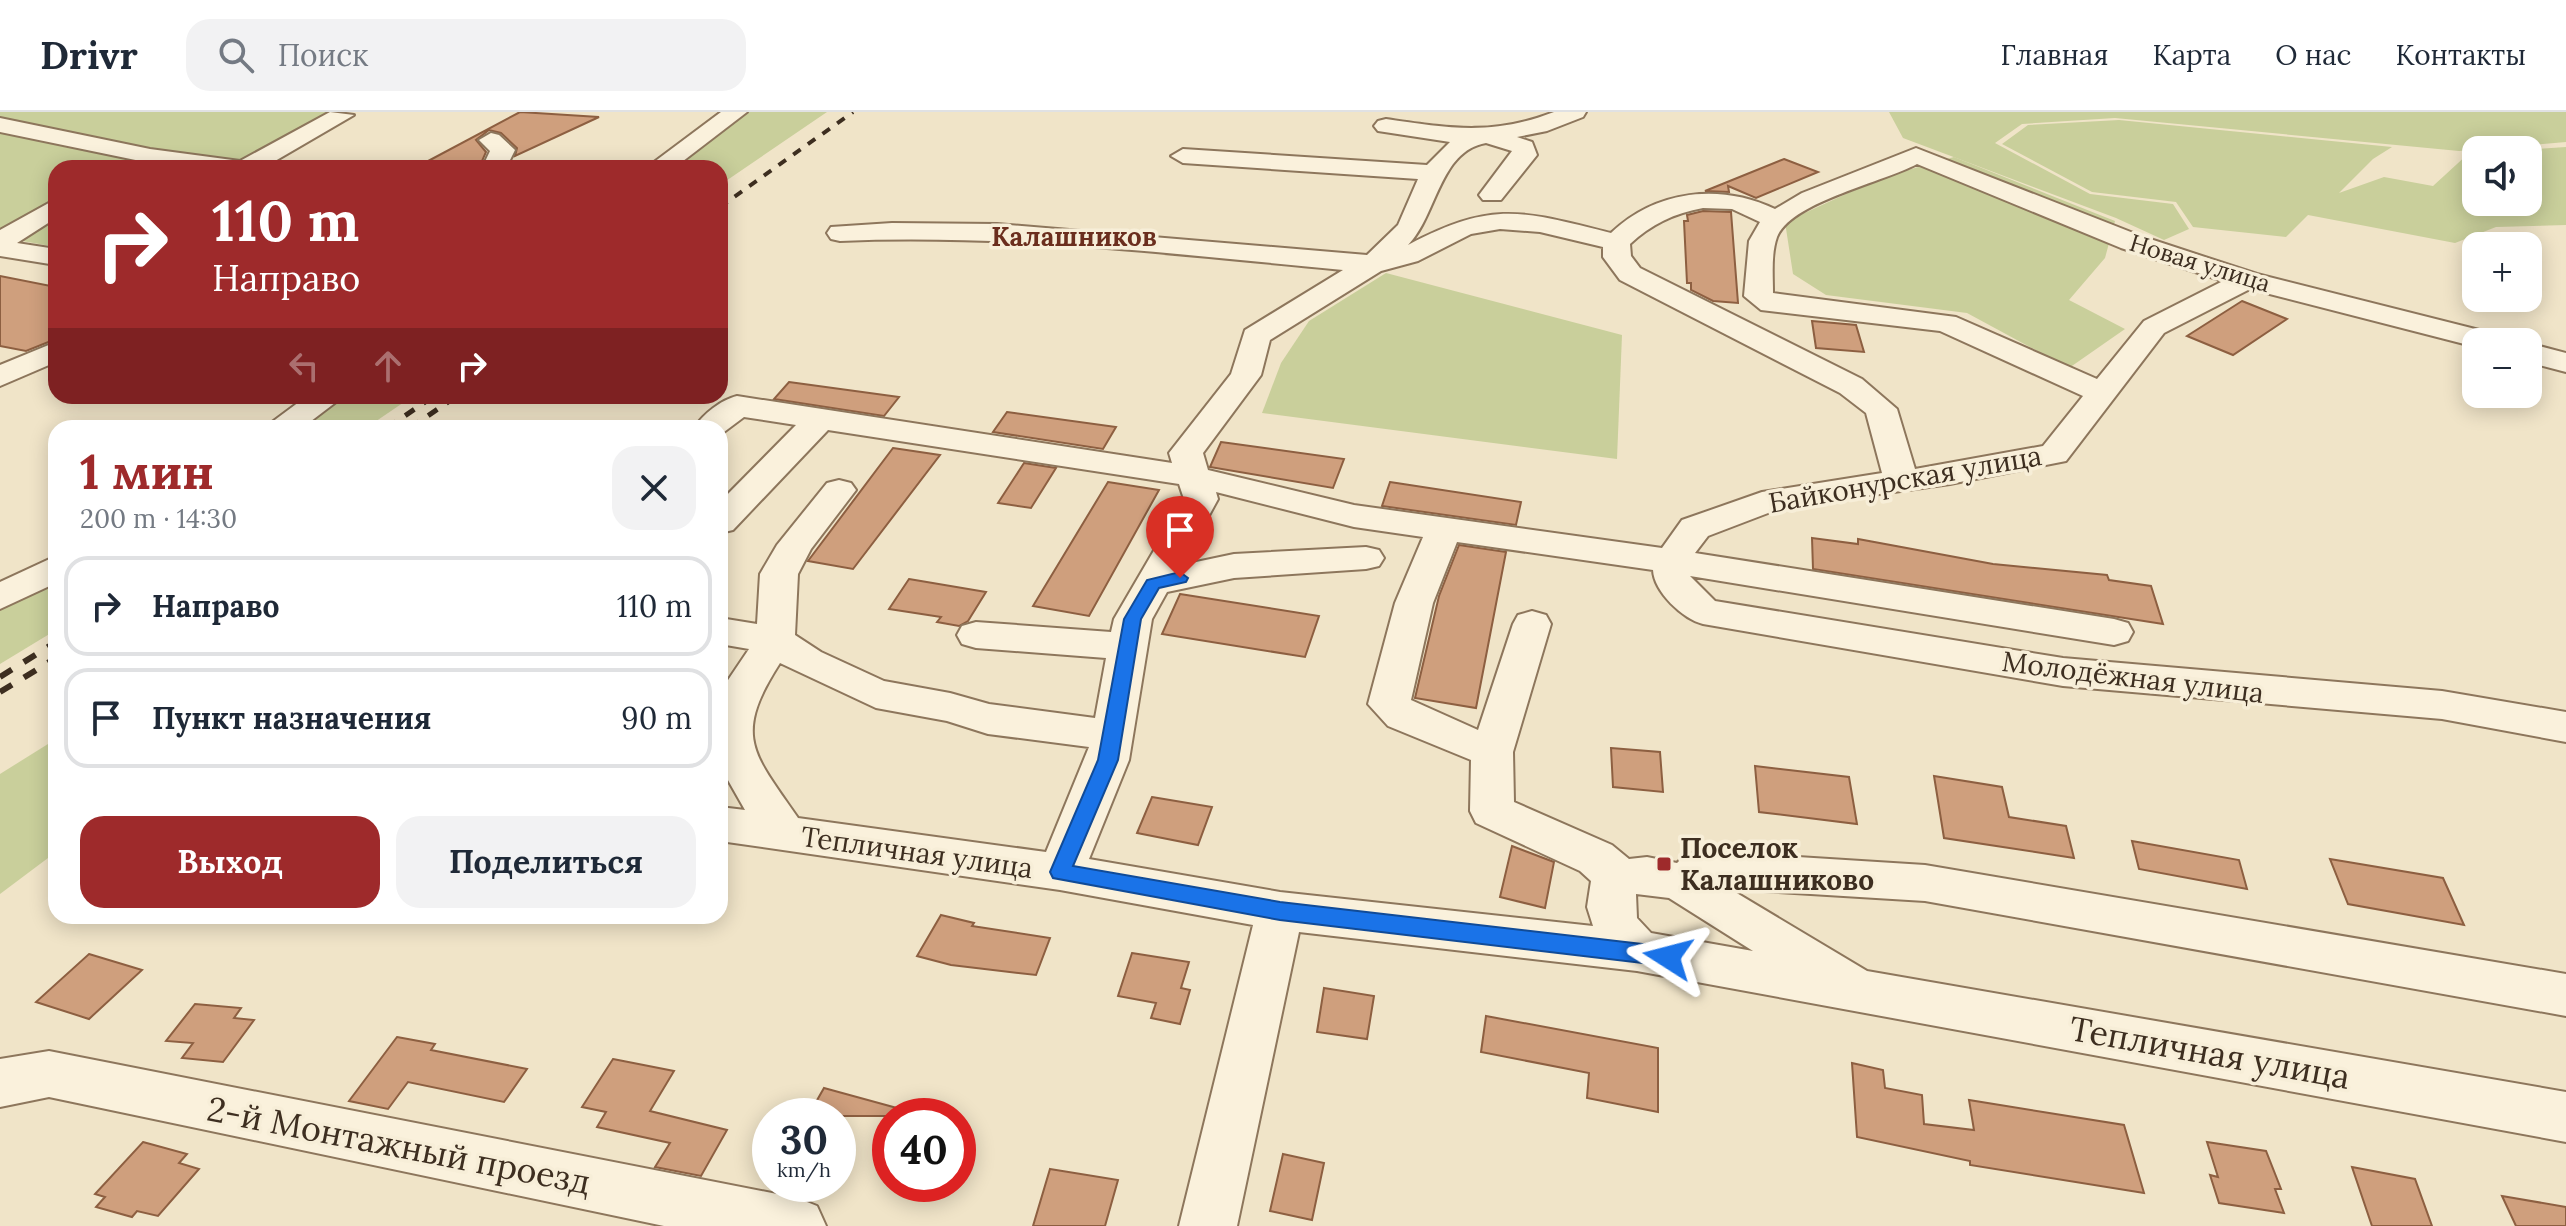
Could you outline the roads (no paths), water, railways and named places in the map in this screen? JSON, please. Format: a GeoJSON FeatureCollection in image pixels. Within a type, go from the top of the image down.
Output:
{"type":"FeatureCollection","features":[{"type":"Feature","properties":{"kind":"street"},"geometry":{"type":"LineString","coordinates":[[669,160],[736,112]]}},
{"type":"Feature","properties":{"kind":"street"},"geometry":{"type":"LineString","coordinates":[[1060,872],[1108,760],[1133,619],[1201,499],[1186,453],[1246,375],[1256,336],[1374,263],[1410,228],[1433,173],[1481,137],[1539,126],[1575,112]]}},
{"type":"Feature","properties":{"kind":"street"},"geometry":{"type":"LineString","coordinates":[[259,160],[342,115]]}},
{"type":"Feature","properties":{"kind":"street"},"geometry":{"type":"LineString","coordinates":[[0,125],[180,160]]}},
{"type":"Feature","properties":{"kind":"street"},"geometry":{"type":"LineString","coordinates":[[1386,126],[1515,141],[1524,147],[1525,155],[1492,195]]}},
{"type":"Feature","properties":{"kind":"street"},"geometry":{"type":"LineString","coordinates":[[491,140],[503,150],[498,160]]}},
{"type":"Feature","properties":{"kind":"street","name":"Новая улица"},"geometry":{"type":"LineString","coordinates":[[1775,219],[1789,209],[1868,175],[1902,165],[1916,155],[2131,242],[2247,280],[2462,334]]}},
{"type":"Feature","properties":{"kind":"street"},"geometry":{"type":"LineString","coordinates":[[142,160],[150,156]]}},
{"type":"Feature","properties":{"kind":"street"},"geometry":{"type":"LineString","coordinates":[[1183,156],[1433,173]]}},
{"type":"Feature","properties":{"kind":"street"},"geometry":{"type":"LineString","coordinates":[[840,233],[983,232],[1133,241],[1374,263],[1421,251],[1461,228],[1485,222],[1540,225],[1617,242],[1660,213],[1692,201],[1736,202],[1775,219],[1764,236],[1758,296],[1771,304],[1946,323],[2102,393]]}},
{"type":"Feature","properties":{"kind":"street"},"geometry":{"type":"LineString","coordinates":[[0,245],[48,212]]}},
{"type":"Feature","properties":{"kind":"street"},"geometry":{"type":"LineString","coordinates":[[1617,242],[1617,257],[1630,274],[1851,386],[1881,409],[1901,481]]}},
{"type":"Feature","properties":{"kind":"street"},"geometry":{"type":"LineString","coordinates":[[0,245],[48,255]]}},
{"type":"Feature","properties":{"kind":"street","name":"Байконурская улица"},"geometry":{"type":"LineString","coordinates":[[1671,561],[1695,528],[1774,499],[2054,454],[2154,327],[2247,280]]}},
{"type":"Feature","properties":{"kind":"street"},"geometry":{"type":"LineString","coordinates":[[4,372],[48,354]]}},
{"type":"Feature","properties":{"kind":"street"},"geometry":{"type":"LineString","coordinates":[[2542,356],[2566,363]]}},
{"type":"Feature","properties":{"kind":"street"},"geometry":{"type":"LineString","coordinates":[[292,420],[316,404]]}},
{"type":"Feature","properties":{"kind":"street"},"geometry":{"type":"LineString","coordinates":[[720,420],[737,406],[1193,476],[1354,516],[1671,561],[2114,632]]}},
{"type":"Feature","properties":{"kind":"street"},"geometry":{"type":"LineString","coordinates":[[728,514],[820,419]]}},
{"type":"Feature","properties":{"kind":"street"},"geometry":{"type":"LineString","coordinates":[[785,834],[748,780],[730,742],[738,696],[775,640],[779,574],[795,545],[839,490]]}},
{"type":"Feature","properties":{"kind":"street"},"geometry":{"type":"LineString","coordinates":[[1444,529],[1414,603],[1389,704],[1403,716],[1492,752]]}},
{"type":"Feature","properties":{"kind":"street"},"geometry":{"type":"LineString","coordinates":[[1153,583],[1234,566],[1366,558]]}},
{"type":"Feature","properties":{"kind":"street","name":"Молодёжная улица"},"geometry":{"type":"LineString","coordinates":[[1671,561],[1672,579],[1703,612],[2063,672],[2442,705],[2566,727]]}},
{"type":"Feature","properties":{"kind":"street"},"geometry":{"type":"LineString","coordinates":[[0,597],[48,572]]}},
{"type":"Feature","properties":{"kind":"street"},"geometry":{"type":"LineString","coordinates":[[1532,624],[1492,752],[1492,811],[1596,858],[1621,880],[1611,887],[1608,911],[1618,933],[1637,951]]}},
{"type":"Feature","properties":{"kind":"street"},"geometry":{"type":"LineString","coordinates":[[728,632],[775,640],[807,662],[876,694],[950,707],[988,719],[1113,735]]}},
{"type":"Feature","properties":{"kind":"street"},"geometry":{"type":"LineString","coordinates":[[976,635],[1128,646]]}},
{"type":"Feature","properties":{"kind":"street","name":"Тепличная улица"},"geometry":{"type":"LineString","coordinates":[[728,825],[1060,872],[1280,911],[1637,951],[2566,1117]]}},
{"type":"Feature","properties":{"kind":"street"},"geometry":{"type":"LineString","coordinates":[[1685,885],[1700,869],[1925,883],[2566,995]]}},
{"type":"Feature","properties":{"kind":"street","name":"Тепличная улица"},"geometry":{"type":"LineString","coordinates":[[1621,880],[1656,874],[1685,885],[1853,988]]}},
{"type":"Feature","properties":{"kind":"street"},"geometry":{"type":"LineString","coordinates":[[1208,1226],[1280,911]]}},
{"type":"Feature","properties":{"kind":"street","name":"2-й Монтажный проезд"},"geometry":{"type":"LineString","coordinates":[[0,1083],[49,1074],[797,1226]]}},
{"type":"Feature","properties":{"kind":"railway"},"geometry":{"type":"LineString","coordinates":[[728,201],[853,112]]}},
{"type":"Feature","properties":{"kind":"railway"},"geometry":{"type":"LineString","coordinates":[[399,420],[422,404]]}},
{"type":"Feature","properties":{"kind":"railway"},"geometry":{"type":"LineString","coordinates":[[422,420],[445,404]]}},
{"type":"Feature","properties":{"kind":"railway"},"geometry":{"type":"LineString","coordinates":[[0,677],[48,647]]}},
{"type":"Feature","properties":{"kind":"railway"},"geometry":{"type":"LineString","coordinates":[[0,692],[48,663]]}},
{"type":"Feature","properties":{"kind":"place","name":"Поселок Калашниково"},"geometry":{"type":"Point","coordinates":[1664,864]}},
{"type":"Feature","properties":{"kind":"district","name":"Калашников"},"geometry":{"type":"Point","coordinates":[1074,236]}}]}
